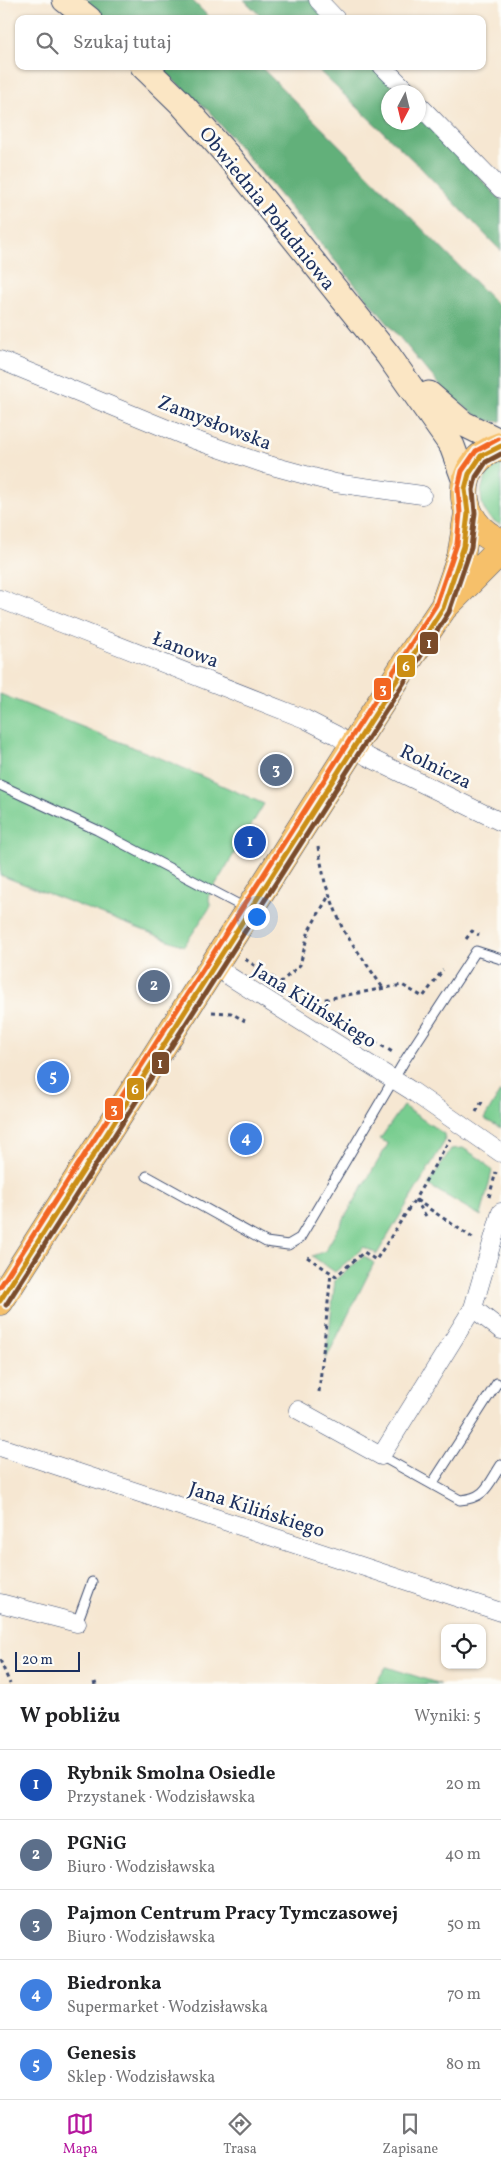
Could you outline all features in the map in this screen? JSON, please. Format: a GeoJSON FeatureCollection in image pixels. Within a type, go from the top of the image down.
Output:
{"type":"FeatureCollection","features":[{"type":"Feature","properties":{"kind":"main road"},"geometry":{"type":"LineString","coordinates":[[65,0],[84,15]]}},
{"type":"Feature","properties":{"kind":"main road","name":"Obwiednia Południowa"},"geometry":{"type":"LineString","coordinates":[[147,70],[180,102],[228,156],[388,355],[452,446],[466,484]]}},
{"type":"Feature","properties":{"kind":"main road","name":"Obwiednia Południowa"},"geometry":{"type":"LineString","coordinates":[[388,355],[454,417],[475,431],[501,444]]}},
{"type":"Feature","properties":{"kind":"main road"},"geometry":{"type":"LineString","coordinates":[[501,444],[486,453],[474,464],[466,484],[465,498],[468,512],[474,523],[482,532],[501,542]]}},
{"type":"Feature","properties":{"kind":"main road"},"geometry":{"type":"LineString","coordinates":[[443,608],[461,558],[468,512]]}},
{"type":"Feature","properties":{"kind":"main road"},"geometry":{"type":"LineString","coordinates":[[0,1301],[353,746],[443,608],[501,550]]}},
{"type":"Feature","properties":{"kind":"street"},"geometry":{"type":"LineString","coordinates":[[318,0],[332,15]]}},
{"type":"Feature","properties":{"kind":"street"},"geometry":{"type":"LineString","coordinates":[[386,70],[401,85]]}},
{"type":"Feature","properties":{"kind":"street"},"geometry":{"type":"LineString","coordinates":[[426,112],[501,188]]}},
{"type":"Feature","properties":{"kind":"street","name":"Zamysłowska"},"geometry":{"type":"LineString","coordinates":[[0,360],[192,439],[265,464],[335,483],[422,494]]}},
{"type":"Feature","properties":{"kind":"street","name":"Łanowa"},"geometry":{"type":"LineString","coordinates":[[0,599],[286,711],[336,734],[353,746]]}},
{"type":"Feature","properties":{"kind":"street","name":"Rolnicza"},"geometry":{"type":"LineString","coordinates":[[353,746],[368,757],[501,822]]}},
{"type":"Feature","properties":{"kind":"street","name":"Jana Kilińskiego"},"geometry":{"type":"LineString","coordinates":[[213,966],[393,1080],[501,1153]]}},
{"type":"Feature","properties":{"kind":"street"},"geometry":{"type":"LineString","coordinates":[[298,1410],[381,1456],[473,1308],[501,1212]]}},
{"type":"Feature","properties":{"kind":"street"},"geometry":{"type":"LineString","coordinates":[[473,1308],[501,1330]]}},
{"type":"Feature","properties":{"kind":"street","name":"Jana Kilińskiego"},"geometry":{"type":"LineString","coordinates":[[0,1448],[501,1612]]}},
{"type":"Feature","properties":{"kind":"street"},"geometry":{"type":"LineString","coordinates":[[0,1603],[77,1623]]}},
{"type":"Feature","properties":{"kind":"lane"},"geometry":{"type":"LineString","coordinates":[[0,785],[138,850],[249,910]]}},
{"type":"Feature","properties":{"kind":"lane"},"geometry":{"type":"LineString","coordinates":[[147,1176],[266,1242],[288,1245],[300,1238],[393,1080],[476,951],[501,960]]}},
{"type":"Feature","properties":{"kind":"lane"},"geometry":{"type":"LineString","coordinates":[[432,1484],[498,1382]]}},
{"type":"Feature","properties":{"kind":"lane"},"geometry":{"type":"LineString","coordinates":[[381,1456],[460,1500],[473,1499],[483,1494],[501,1466]]}},
{"type":"Feature","properties":{"kind":"lane"},"geometry":{"type":"LineString","coordinates":[[77,1623],[92,1582]]}},
{"type":"Feature","properties":{"kind":"path"},"geometry":{"type":"LineString","coordinates":[[316,839],[325,884],[343,930],[383,988]]}},
{"type":"Feature","properties":{"kind":"path"},"geometry":{"type":"LineString","coordinates":[[280,983],[300,965],[310,930],[330,894]]}},
{"type":"Feature","properties":{"kind":"path"},"geometry":{"type":"LineString","coordinates":[[461,945],[472,931],[486,939]]}},
{"type":"Feature","properties":{"kind":"path"},"geometry":{"type":"LineString","coordinates":[[309,1002],[402,984],[423,997],[445,968]]}},
{"type":"Feature","properties":{"kind":"path"},"geometry":{"type":"LineString","coordinates":[[212,1012],[231,1013],[245,1020]]}},
{"type":"Feature","properties":{"kind":"path"},"geometry":{"type":"LineString","coordinates":[[307,1257],[336,1276],[364,1252],[376,1260],[415,1199],[459,1124]]}},
{"type":"Feature","properties":{"kind":"path"},"geometry":{"type":"LineString","coordinates":[[415,1199],[426,1216]]}},
{"type":"Feature","properties":{"kind":"path"},"geometry":{"type":"LineString","coordinates":[[415,1199],[477,1241]]}},
{"type":"Feature","properties":{"kind":"path"},"geometry":{"type":"LineString","coordinates":[[320,1392],[331,1273]]}},
{"type":"Feature","properties":{"kind":"path"},"geometry":{"type":"LineString","coordinates":[[0,1660],[10,1684]]}},
{"type":"Feature","properties":{"kind":"path"},"geometry":{"type":"LineString","coordinates":[[93,1684],[100,1682]]}},
{"type":"Feature","properties":{"kind":"green space"},"geometry":{"type":"Polygon","coordinates":[[[82,0],[192,0],[207,15],[99,15],[82,0]]]}},
{"type":"Feature","properties":{"kind":"green space"},"geometry":{"type":"Polygon","coordinates":[[[244,0],[310,0],[324,15],[260,15],[244,0]]]}},
{"type":"Feature","properties":{"kind":"green space"},"geometry":{"type":"Polygon","coordinates":[[[162,70],[264,70],[501,308],[501,421],[494,422],[478,416],[443,389],[208,110],[162,70]]]}},
{"type":"Feature","properties":{"kind":"green space"},"geometry":{"type":"Polygon","coordinates":[[[318,70],[377,70],[391,85],[381,85],[381,130],[318,70]]]}},
{"type":"Feature","properties":{"kind":"green space"},"geometry":{"type":"Polygon","coordinates":[[[426,120],[501,200],[501,251],[420,167],[381,130],[426,130],[426,120]]]}},
{"type":"Feature","properties":{"kind":"green space"},"geometry":{"type":"Polygon","coordinates":[[[501,464],[501,525],[486,512],[482,504],[481,495],[486,477],[501,464]]]}},
{"type":"Feature","properties":{"kind":"green space"},"geometry":{"type":"Polygon","coordinates":[[[0,694],[165,760],[264,804],[208,897],[211,906],[184,946],[0,875],[0,694]]]}},
{"type":"Feature","properties":{"kind":"green space"},"geometry":{"type":"Polygon","coordinates":[[[501,1093],[501,1128],[484,1119],[501,1093]]]}},
{"type":"Feature","properties":{"kind":"green space"},"geometry":{"type":"Polygon","coordinates":[[[403,1106],[444,1134],[445,1141],[377,1254],[364,1247],[335,1272],[312,1256],[325,1251],[388,1144],[380,1139],[403,1106]]]}},
{"type":"Feature","properties":{"kind":"green space"},"geometry":{"type":"Polygon","coordinates":[[[463,1148],[482,1160],[492,1171],[481,1216],[428,1185],[451,1149],[463,1148]]]}},
{"type":"Feature","properties":{"kind":"green space"},"geometry":{"type":"Polygon","coordinates":[[[364,1256],[374,1263],[326,1359],[335,1280],[364,1256]]]}},
{"type":"Feature","properties":{"kind":"green space"},"geometry":{"type":"Polygon","coordinates":[[[387,1667],[440,1684],[375,1684],[387,1667]]]}},
{"type":"Feature","properties":{"kind":"transit line","name":"3"},"geometry":{"type":"LineString","coordinates":[[0,1287],[436,605],[457,544],[460,513],[458,488],[462,471],[476,451],[498,439]]}},
{"type":"Feature","properties":{"kind":"transit line","name":"6"},"geometry":{"type":"LineString","coordinates":[[0,1301],[443,608],[464,546],[468,513],[465,489],[469,474],[481,456],[501,446]]}},
{"type":"Feature","properties":{"kind":"transit line","name":"1"},"geometry":{"type":"LineString","coordinates":[[6,1305],[449,612],[471,548],[475,513],[473,490],[476,477],[486,462],[501,454]]}},
{"type":"Feature","properties":{"kind":"place","name":"Pajmon Centrum Pracy Tymczasowej"},"geometry":{"type":"Point","coordinates":[276,770]}},
{"type":"Feature","properties":{"kind":"place","name":"Rybnik Smolna Osiedle"},"geometry":{"type":"Point","coordinates":[250,842]}},
{"type":"Feature","properties":{"kind":"place","name":"PGNiG"},"geometry":{"type":"Point","coordinates":[154,986]}},
{"type":"Feature","properties":{"kind":"place","name":"Genesis"},"geometry":{"type":"Point","coordinates":[53,1077]}},
{"type":"Feature","properties":{"kind":"place","name":"Biedronka"},"geometry":{"type":"Point","coordinates":[246,1139]}}]}
